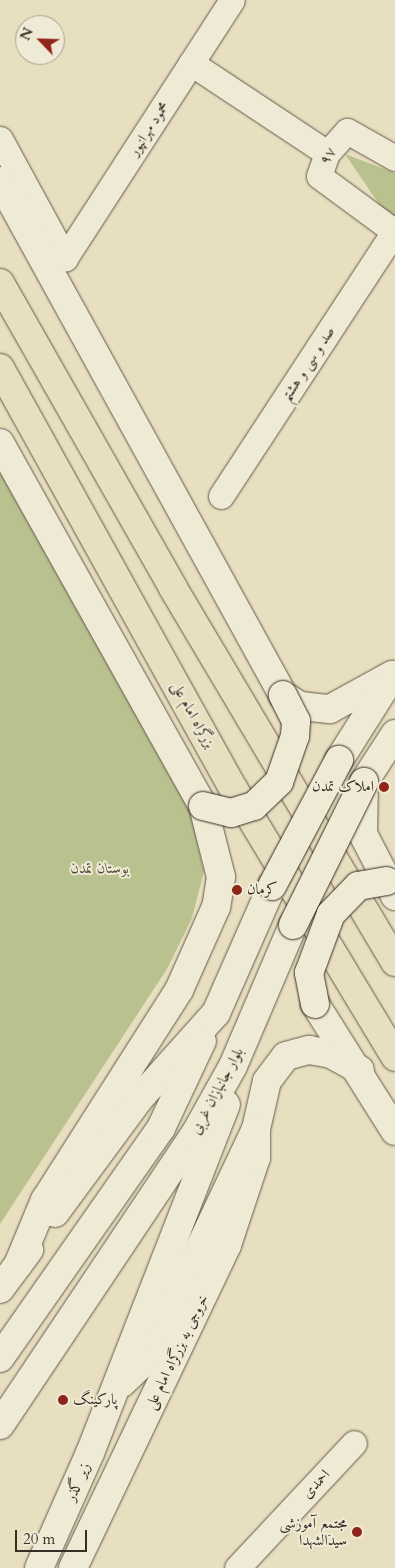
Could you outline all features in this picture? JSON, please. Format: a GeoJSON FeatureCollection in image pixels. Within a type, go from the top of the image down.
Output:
{"type":"FeatureCollection","features":[{"type":"Feature","properties":{"kind":"highway"},"geometry":{"type":"LineString","coordinates":[[0,283],[173,588],[395,962]]}},
{"type":"Feature","properties":{"kind":"highway","name":"بزرگراه امام علی"},"geometry":{"type":"LineString","coordinates":[[0,368],[233,788],[395,1056]]}},
{"type":"Feature","properties":{"kind":"main road"},"geometry":{"type":"LineString","coordinates":[[0,181],[283,695],[296,722],[295,736],[279,782],[254,806],[231,813],[203,806]]}},
{"type":"Feature","properties":{"kind":"main road"},"geometry":{"type":"LineString","coordinates":[[0,443],[203,806],[221,878],[209,923],[179,990],[44,1200],[18,1265]]}},
{"type":"Feature","properties":{"kind":"main road"},"geometry":{"type":"LineString","coordinates":[[283,695],[300,706],[330,709],[394,673]]}},
{"type":"Feature","properties":{"kind":"main road"},"geometry":{"type":"LineString","coordinates":[[0,1358],[161,1128],[216,1012],[272,886],[340,760],[394,673]]}},
{"type":"Feature","properties":{"kind":"main road","name":"بلوار جانبازان غربی"},"geometry":{"type":"LineString","coordinates":[[0,1425],[195,1134],[233,1066],[293,926],[364,782],[395,734]]}},
{"type":"Feature","properties":{"kind":"main road"},"geometry":{"type":"LineString","coordinates":[[364,782],[363,834],[391,889]]}},
{"type":"Feature","properties":{"kind":"main road"},"geometry":{"type":"LineString","coordinates":[[391,889],[358,886],[331,914],[308,973],[315,1004],[360,1070],[395,1131]]}},
{"type":"Feature","properties":{"kind":"main road"},"geometry":{"type":"LineString","coordinates":[[0,1289],[139,1098],[216,1012]]}},
{"type":"Feature","properties":{"kind":"main road"},"geometry":{"type":"LineString","coordinates":[[111,1394],[143,1363],[256,1128],[267,1081],[286,1056],[309,1050],[331,1054],[360,1070]]}},
{"type":"Feature","properties":{"kind":"main road","name":"زیر گذر"},"geometry":{"type":"LineString","coordinates":[[39,1568],[224,1116],[233,1066]]}},
{"type":"Feature","properties":{"kind":"main road","name":"خروجی به بزرگراه امام علی"},"geometry":{"type":"LineString","coordinates":[[73,1568],[228,1245],[256,1158],[256,1128]]}},
{"type":"Feature","properties":{"kind":"street","name":"محمود مهرانپور"},"geometry":{"type":"LineString","coordinates":[[0,140],[65,258],[232,0]]}},
{"type":"Feature","properties":{"kind":"street"},"geometry":{"type":"LineString","coordinates":[[191,63],[327,153]]}},
{"type":"Feature","properties":{"kind":"street","name":"۹۷"},"geometry":{"type":"LineString","coordinates":[[395,158],[347,131],[327,153],[320,166],[324,184],[395,232]]}},
{"type":"Feature","properties":{"kind":"street","name":"صد و سی و هشتم"},"geometry":{"type":"LineString","coordinates":[[221,496],[395,232]]}},
{"type":"Feature","properties":{"kind":"street","name":"احمدی"},"geometry":{"type":"LineString","coordinates":[[237,1568],[354,1443]]}},
{"type":"Feature","properties":{"kind":"green space"},"geometry":{"type":"Polygon","coordinates":[[[345,154],[395,173],[395,219],[387,216],[345,154]]]}},
{"type":"Feature","properties":{"kind":"green space","name":"بوستان تمدن"},"geometry":{"type":"Polygon","coordinates":[[[0,463],[189,806],[204,871],[192,918],[167,969],[0,1224],[0,463]]]}},
{"type":"Feature","properties":{"kind":"place","name":"املاک تمدن"},"geometry":{"type":"Point","coordinates":[384,787]}},
{"type":"Feature","properties":{"kind":"place","name":"کرمان"},"geometry":{"type":"Point","coordinates":[237,890]}},
{"type":"Feature","properties":{"kind":"place","name":"پارکینگ"},"geometry":{"type":"Point","coordinates":[63,1400]}},
{"type":"Feature","properties":{"kind":"place","name":"مجتمع آموزشی سیدالشهدا"},"geometry":{"type":"Point","coordinates":[357,1532]}}]}
